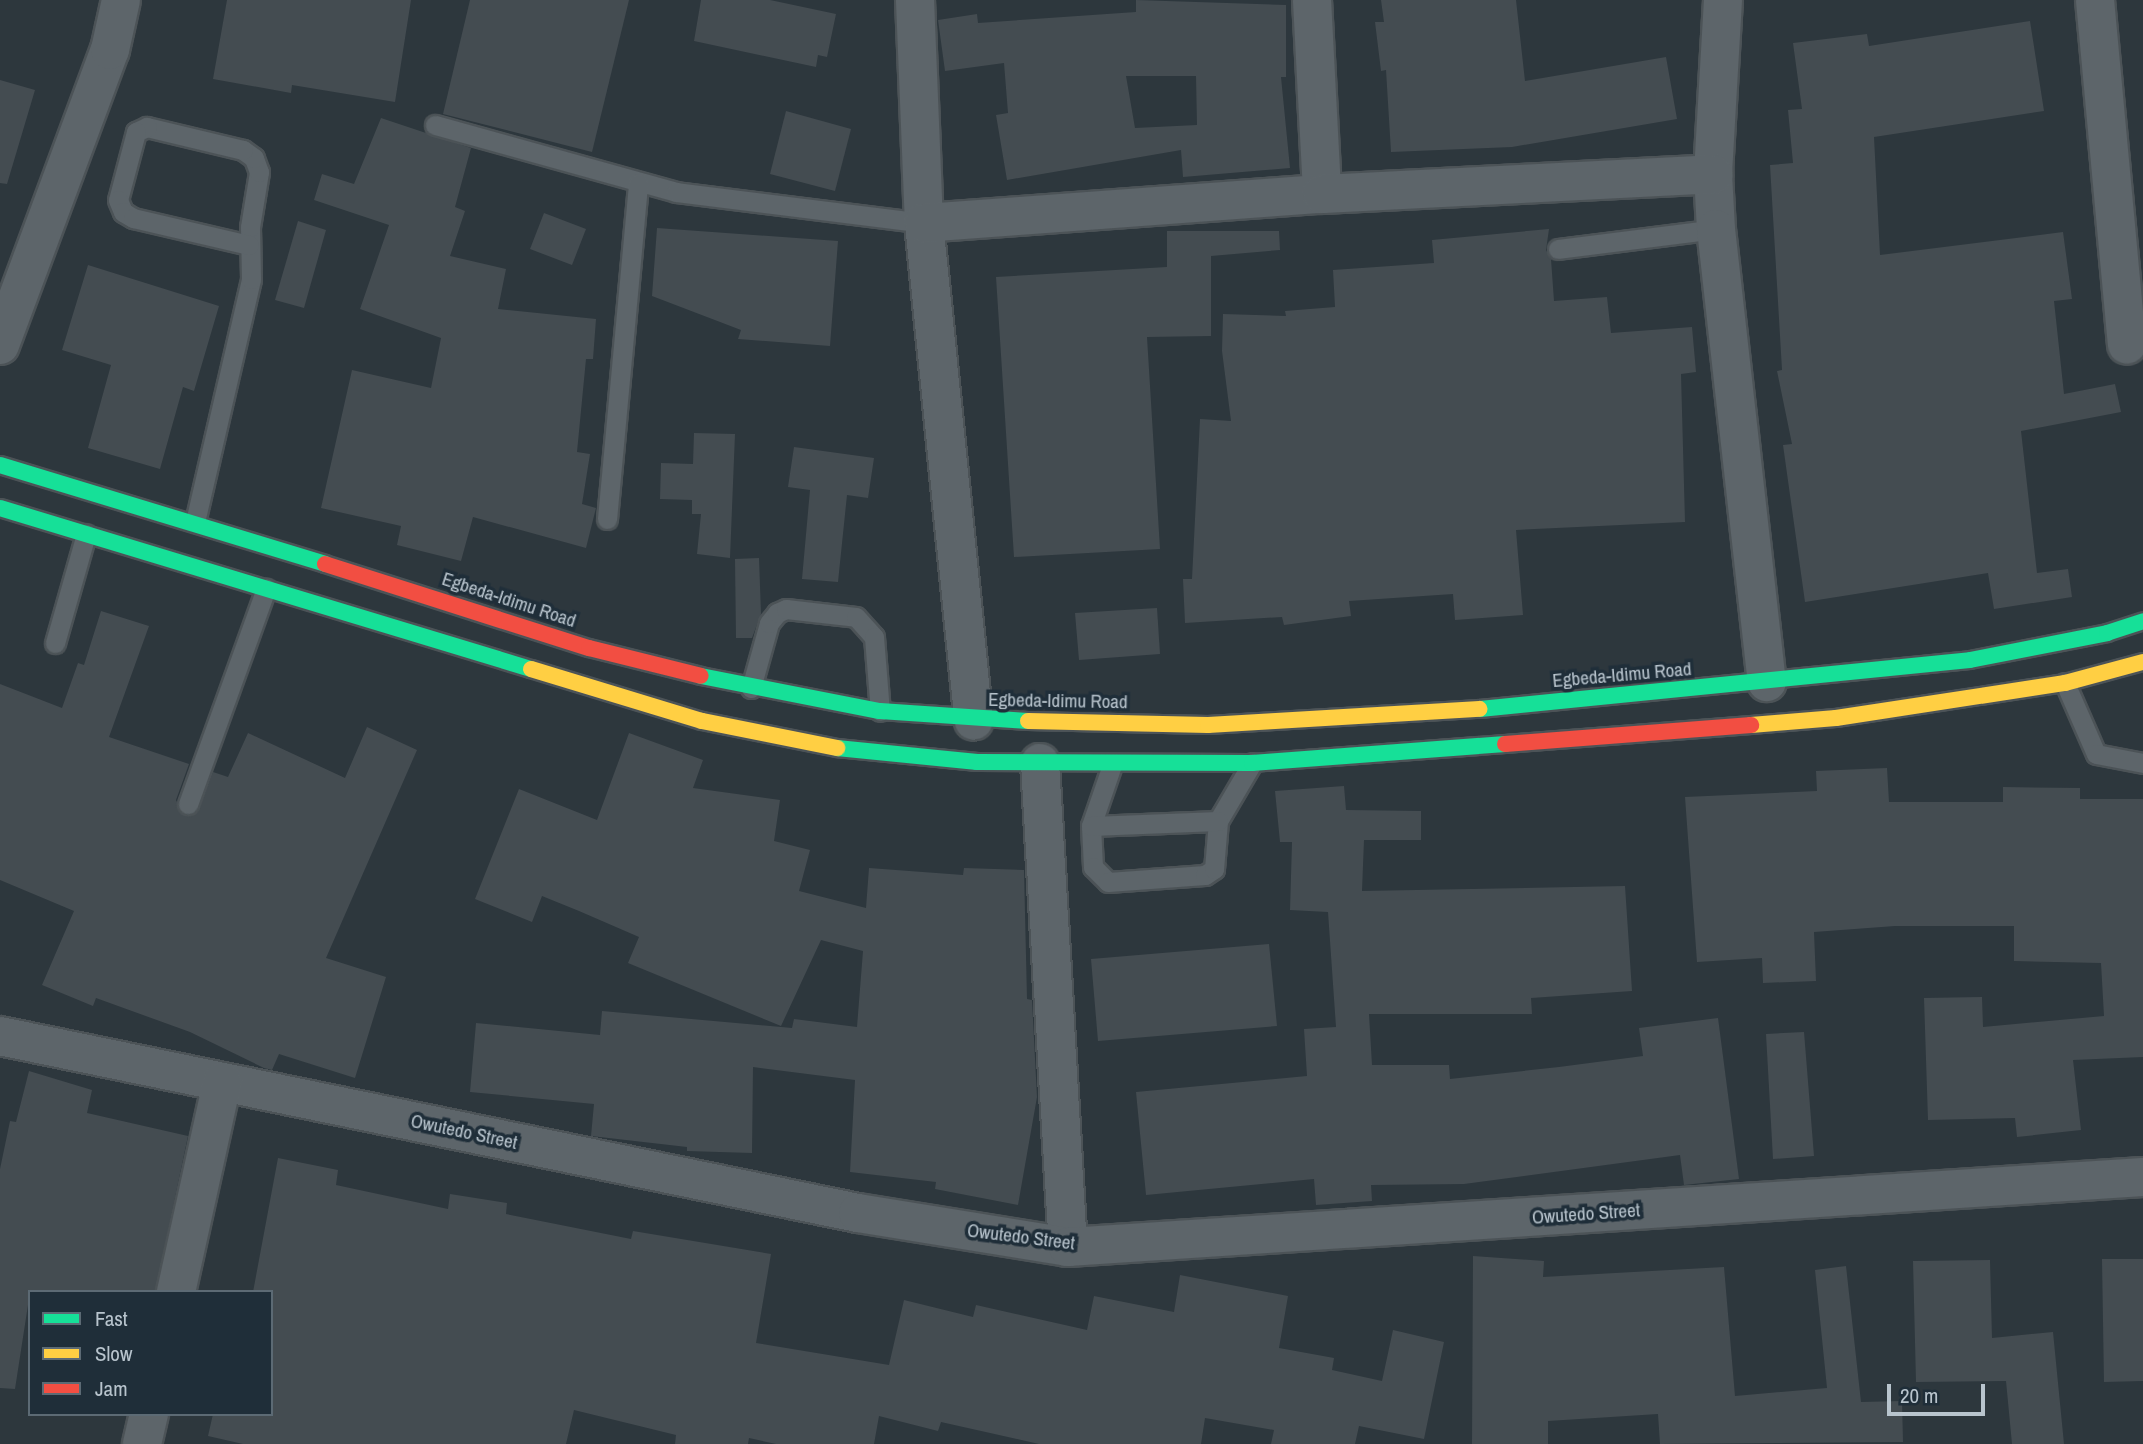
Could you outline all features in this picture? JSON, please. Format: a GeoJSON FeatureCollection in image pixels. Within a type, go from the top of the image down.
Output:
{"type":"FeatureCollection","features":[{"type":"Feature","properties":{"kind":"main road","name":"Egbeda-Idimu Road"},"geometry":{"type":"LineString","coordinates":[[0,465],[195,522],[589,648],[751,688],[880,711],[974,720],[1208,725],[1339,719],[1767,682],[1970,660],[2107,633],[2143,621]]}},
{"type":"Feature","properties":{"kind":"main road"},"geometry":{"type":"LineString","coordinates":[[0,508],[702,721],[822,746],[977,762],[1112,765],[1252,763],[1836,718],[2065,683],[2143,662]]}},
{"type":"Feature","properties":{"kind":"street"},"geometry":{"type":"LineString","coordinates":[[0,345],[110,50],[121,0]]}},
{"type":"Feature","properties":{"kind":"street"},"geometry":{"type":"LineString","coordinates":[[915,0],[925,223],[974,720]]}},
{"type":"Feature","properties":{"kind":"street"},"geometry":{"type":"LineString","coordinates":[[1312,0],[1322,194]]}},
{"type":"Feature","properties":{"kind":"street"},"geometry":{"type":"LineString","coordinates":[[1723,0],[1713,174],[1716,229],[1767,682]]}},
{"type":"Feature","properties":{"kind":"street"},"geometry":{"type":"LineString","coordinates":[[2095,0],[2127,345]]}},
{"type":"Feature","properties":{"kind":"street"},"geometry":{"type":"LineString","coordinates":[[925,223],[1322,194],[1713,174]]}},
{"type":"Feature","properties":{"kind":"street"},"geometry":{"type":"LineString","coordinates":[[1040,763],[1068,1247]]}},
{"type":"Feature","properties":{"kind":"street","name":"Owutedo Street"},"geometry":{"type":"LineString","coordinates":[[0,1036],[858,1213],[1068,1247],[2143,1177]]}},
{"type":"Feature","properties":{"kind":"street"},"geometry":{"type":"LineString","coordinates":[[176,1290],[222,1083]]}},
{"type":"Feature","properties":{"kind":"street"},"geometry":{"type":"LineString","coordinates":[[142,1444],[149,1416]]}},
{"type":"Feature","properties":{"kind":"lane"},"geometry":{"type":"LineString","coordinates":[[435,125],[676,192],[925,223]]}},
{"type":"Feature","properties":{"kind":"lane"},"geometry":{"type":"LineString","coordinates":[[195,522],[251,279],[250,245],[259,172],[254,158],[243,150],[147,127],[136,132],[118,200],[122,212],[133,218],[250,245]]}},
{"type":"Feature","properties":{"kind":"lane"},"geometry":{"type":"LineString","coordinates":[[607,519],[638,183]]}},
{"type":"Feature","properties":{"kind":"lane"},"geometry":{"type":"LineString","coordinates":[[1558,249],[1716,229]]}},
{"type":"Feature","properties":{"kind":"lane"},"geometry":{"type":"LineString","coordinates":[[55,643],[86,534]]}},
{"type":"Feature","properties":{"kind":"lane"},"geometry":{"type":"LineString","coordinates":[[188,804],[265,589]]}},
{"type":"Feature","properties":{"kind":"lane"},"geometry":{"type":"LineString","coordinates":[[751,688],[769,623],[777,613],[786,609],[856,617],[874,637],[880,711]]}},
{"type":"Feature","properties":{"kind":"lane"},"geometry":{"type":"LineString","coordinates":[[2065,683],[2096,754],[2143,763]]}},
{"type":"Feature","properties":{"kind":"lane"},"geometry":{"type":"LineString","coordinates":[[1112,765],[1090,826],[1093,867],[1108,882],[1205,875],[1214,869],[1217,859],[1218,821],[1252,763]]}},
{"type":"Feature","properties":{"kind":"lane"},"geometry":{"type":"LineString","coordinates":[[1090,826],[1218,821]]}},
{"type":"Feature","properties":{"kind":"building"},"geometry":{"type":"Polygon","coordinates":[[[227,0],[411,0],[395,102],[292,85],[291,93],[213,79],[227,0]]]}},
{"type":"Feature","properties":{"kind":"building"},"geometry":{"type":"Polygon","coordinates":[[[470,0],[629,0],[592,152],[443,114],[470,0]]]}},
{"type":"Feature","properties":{"kind":"building"},"geometry":{"type":"Polygon","coordinates":[[[701,0],[770,0],[836,14],[827,57],[818,55],[816,67],[694,41],[701,0]]]}},
{"type":"Feature","properties":{"kind":"building"},"geometry":{"type":"Polygon","coordinates":[[[1136,0],[1286,5],[1286,77],[1281,77],[1290,168],[1183,177],[1181,150],[1007,180],[996,115],[1008,113],[1004,63],[945,71],[938,20],[977,14],[978,23],[1136,12],[1136,0]],[[1126,76],[1135,128],[1197,125],[1196,76],[1126,76]]]}},
{"type":"Feature","properties":{"kind":"building"},"geometry":{"type":"Polygon","coordinates":[[[1381,0],[1516,0],[1525,81],[1666,57],[1677,119],[1512,147],[1391,152],[1386,70],[1381,71],[1375,22],[1384,22],[1381,0]]]}},
{"type":"Feature","properties":{"kind":"building"},"geometry":{"type":"Polygon","coordinates":[[[2030,21],[2044,111],[1874,137],[1880,255],[2063,232],[2072,299],[2054,301],[2064,394],[2115,384],[2121,412],[2021,431],[2037,573],[2068,569],[2072,597],[1994,609],[1988,573],[1805,602],[1783,445],[1792,444],[1777,371],[1782,370],[1770,165],[1793,163],[1788,110],[1802,109],[1793,43],[1867,34],[1869,46],[2030,21]]]}},
{"type":"Feature","properties":{"kind":"building"},"geometry":{"type":"Polygon","coordinates":[[[0,80],[35,90],[7,184],[0,183],[0,80]]]}},
{"type":"Feature","properties":{"kind":"building"},"geometry":{"type":"Polygon","coordinates":[[[786,111],[851,129],[835,191],[770,174],[786,111]]]}},
{"type":"Feature","properties":{"kind":"building"},"geometry":{"type":"Polygon","coordinates":[[[381,118],[471,148],[455,207],[465,211],[450,256],[506,269],[498,309],[596,319],[593,359],[586,359],[577,452],[590,454],[582,504],[596,508],[586,548],[473,517],[461,561],[397,545],[401,526],[321,508],[352,370],[431,388],[441,338],[360,309],[389,225],[314,200],[322,174],[354,184],[381,118]]]}},
{"type":"Feature","properties":{"kind":"building"},"geometry":{"type":"Polygon","coordinates":[[[544,213],[586,229],[572,265],[530,249],[544,213]]]}},
{"type":"Feature","properties":{"kind":"building"},"geometry":{"type":"Polygon","coordinates":[[[298,221],[326,230],[304,308],[275,300],[298,221]]]}},
{"type":"Feature","properties":{"kind":"building"},"geometry":{"type":"Polygon","coordinates":[[[657,228],[838,241],[830,346],[738,339],[741,330],[652,296],[657,228]]]}},
{"type":"Feature","properties":{"kind":"building"},"geometry":{"type":"Polygon","coordinates":[[[1549,229],[1546,250],[1551,259],[1554,301],[1607,297],[1611,333],[1692,327],[1696,372],[1681,374],[1685,522],[1516,530],[1523,615],[1455,620],[1453,594],[1349,601],[1351,616],[1284,625],[1282,617],[1185,623],[1183,579],[1192,579],[1200,419],[1231,421],[1222,351],[1223,314],[1286,316],[1285,311],[1335,307],[1333,270],[1434,263],[1432,240],[1549,229]]]}},
{"type":"Feature","properties":{"kind":"building"},"geometry":{"type":"Polygon","coordinates":[[[1167,231],[1279,231],[1280,250],[1211,256],[1211,336],[1147,337],[1160,549],[1014,557],[996,277],[1167,267],[1167,231]]]}},
{"type":"Feature","properties":{"kind":"building"},"geometry":{"type":"Polygon","coordinates":[[[88,265],[219,306],[194,391],[183,387],[160,469],[88,448],[111,365],[62,350],[88,265]]]}},
{"type":"Feature","properties":{"kind":"building"},"geometry":{"type":"Polygon","coordinates":[[[694,433],[735,434],[730,558],[697,554],[701,514],[692,514],[692,500],[660,499],[661,463],[693,464],[694,433]]]}},
{"type":"Feature","properties":{"kind":"building"},"geometry":{"type":"Polygon","coordinates":[[[794,447],[874,458],[868,498],[847,495],[838,582],[802,579],[810,490],[788,487],[794,447]]]}},
{"type":"Feature","properties":{"kind":"building"},"geometry":{"type":"Polygon","coordinates":[[[759,558],[761,614],[752,638],[736,638],[735,559],[759,558]]]}},
{"type":"Feature","properties":{"kind":"building"},"geometry":{"type":"Polygon","coordinates":[[[1157,608],[1160,654],[1079,660],[1075,613],[1157,608]]]}},
{"type":"Feature","properties":{"kind":"building"},"geometry":{"type":"Polygon","coordinates":[[[101,611],[149,626],[109,737],[189,764],[176,800],[183,815],[199,809],[213,772],[228,777],[248,733],[345,778],[367,727],[417,750],[326,958],[386,977],[355,1078],[279,1054],[272,1070],[264,1068],[190,1032],[96,998],[93,1006],[42,985],[74,911],[0,880],[0,684],[62,708],[78,663],[84,665],[101,611]]]}},
{"type":"Feature","properties":{"kind":"building"},"geometry":{"type":"Polygon","coordinates":[[[629,733],[703,760],[693,788],[780,800],[774,841],[810,850],[799,891],[866,908],[869,868],[963,875],[964,868],[1024,870],[1027,999],[1032,1000],[1037,1097],[1018,1205],[935,1189],[936,1182],[850,1172],[855,1080],[753,1067],[752,1153],[687,1151],[687,1147],[591,1136],[594,1104],[470,1092],[476,1023],[600,1035],[602,1011],[792,1028],[794,1019],[857,1027],[863,951],[821,940],[781,1026],[628,963],[639,937],[579,911],[542,896],[532,922],[475,899],[519,789],[597,820],[629,733]]]}},
{"type":"Feature","properties":{"kind":"building"},"geometry":{"type":"Polygon","coordinates":[[[1887,768],[1889,802],[2003,802],[2003,787],[2080,788],[2080,799],[2143,799],[2143,1057],[2073,1060],[2081,1130],[2017,1137],[2015,1118],[1928,1120],[1924,998],[1982,997],[1983,1027],[2104,1016],[2101,963],[2014,961],[2014,926],[1895,926],[1814,932],[1816,981],[1763,983],[1762,958],[1697,962],[1685,797],[1817,791],[1816,771],[1887,768]]]}},
{"type":"Feature","properties":{"kind":"building"},"geometry":{"type":"Polygon","coordinates":[[[1344,786],[1346,810],[1421,811],[1421,840],[1364,840],[1362,891],[1625,886],[1632,991],[1531,998],[1532,1014],[1369,1014],[1372,1065],[1449,1065],[1450,1079],[1643,1056],[1639,1028],[1718,1018],[1739,1179],[1684,1185],[1680,1155],[1464,1184],[1371,1185],[1372,1201],[1316,1205],[1314,1179],[1146,1195],[1136,1092],[1307,1076],[1304,1029],[1336,1027],[1328,912],[1290,910],[1292,842],[1280,842],[1275,791],[1344,786]]]}},
{"type":"Feature","properties":{"kind":"building"},"geometry":{"type":"Polygon","coordinates":[[[1269,944],[1277,1026],[1098,1041],[1091,959],[1269,944]]]}},
{"type":"Feature","properties":{"kind":"building"},"geometry":{"type":"Polygon","coordinates":[[[1804,1032],[1814,1156],[1773,1159],[1766,1034],[1804,1032]]]}},
{"type":"Feature","properties":{"kind":"building"},"geometry":{"type":"Polygon","coordinates":[[[29,1071],[92,1090],[87,1113],[188,1136],[155,1290],[28,1290],[15,1389],[0,1388],[0,1169],[10,1121],[16,1122],[29,1071]]]}},
{"type":"Feature","properties":{"kind":"building"},"geometry":{"type":"Polygon","coordinates":[[[278,1158],[338,1170],[336,1185],[448,1209],[450,1194],[507,1203],[506,1214],[631,1239],[633,1231],[771,1254],[756,1343],[889,1365],[904,1300],[973,1317],[976,1305],[1087,1330],[1094,1296],[1174,1312],[1180,1275],[1288,1296],[1279,1348],[1334,1358],[1332,1370],[1382,1381],[1393,1330],[1444,1342],[1424,1439],[1359,1426],[1355,1444],[1271,1444],[1274,1430],[1205,1418],[1201,1444],[1039,1444],[941,1422],[938,1431],[879,1416],[874,1444],[776,1444],[749,1438],[748,1444],[675,1444],[676,1435],[574,1410],[566,1444],[243,1444],[208,1436],[213,1416],[273,1416],[273,1290],[253,1290],[278,1158]]]}},
{"type":"Feature","properties":{"kind":"building"},"geometry":{"type":"Polygon","coordinates":[[[1473,1256],[1544,1261],[1543,1277],[1724,1267],[1735,1396],[1827,1388],[1815,1270],[1846,1266],[1861,1402],[1902,1401],[1903,1442],[1660,1444],[1658,1414],[1548,1421],[1548,1444],[1472,1444],[1473,1256]]]}},
{"type":"Feature","properties":{"kind":"building"},"geometry":{"type":"Polygon","coordinates":[[[2102,1259],[2143,1259],[2143,1381],[2104,1382],[2102,1259]]]}},
{"type":"Feature","properties":{"kind":"building"},"geometry":{"type":"Polygon","coordinates":[[[1990,1260],[1992,1338],[2053,1332],[2064,1444],[2012,1444],[2006,1381],[1916,1382],[1913,1261],[1990,1260]]]}},
{"type":"Feature","properties":{"kind":"traffic: fast"},"geometry":{"type":"LineString","coordinates":[[0,465],[325,564]]}},
{"type":"Feature","properties":{"kind":"traffic: fast"},"geometry":{"type":"LineString","coordinates":[[0,508],[531,669]]}},
{"type":"Feature","properties":{"kind":"traffic: fast"},"geometry":{"type":"LineString","coordinates":[[1480,709],[1970,660],[2107,633],[2143,621]]}},
{"type":"Feature","properties":{"kind":"traffic: fast"},"geometry":{"type":"LineString","coordinates":[[701,676],[880,711],[1028,721]]}},
{"type":"Feature","properties":{"kind":"traffic: fast"},"geometry":{"type":"LineString","coordinates":[[837,748],[977,762],[1252,763],[1505,744]]}},
{"type":"Feature","properties":{"kind":"traffic: slow"},"geometry":{"type":"LineString","coordinates":[[1751,725],[1836,718],[2065,683],[2143,662]]}},
{"type":"Feature","properties":{"kind":"traffic: slow"},"geometry":{"type":"LineString","coordinates":[[531,669],[702,721],[837,748]]}},
{"type":"Feature","properties":{"kind":"traffic: slow"},"geometry":{"type":"LineString","coordinates":[[1028,721],[1208,725],[1480,709]]}},
{"type":"Feature","properties":{"kind":"traffic: jam"},"geometry":{"type":"LineString","coordinates":[[325,564],[589,648],[701,676]]}},
{"type":"Feature","properties":{"kind":"traffic: jam"},"geometry":{"type":"LineString","coordinates":[[1505,744],[1751,725]]}}]}
